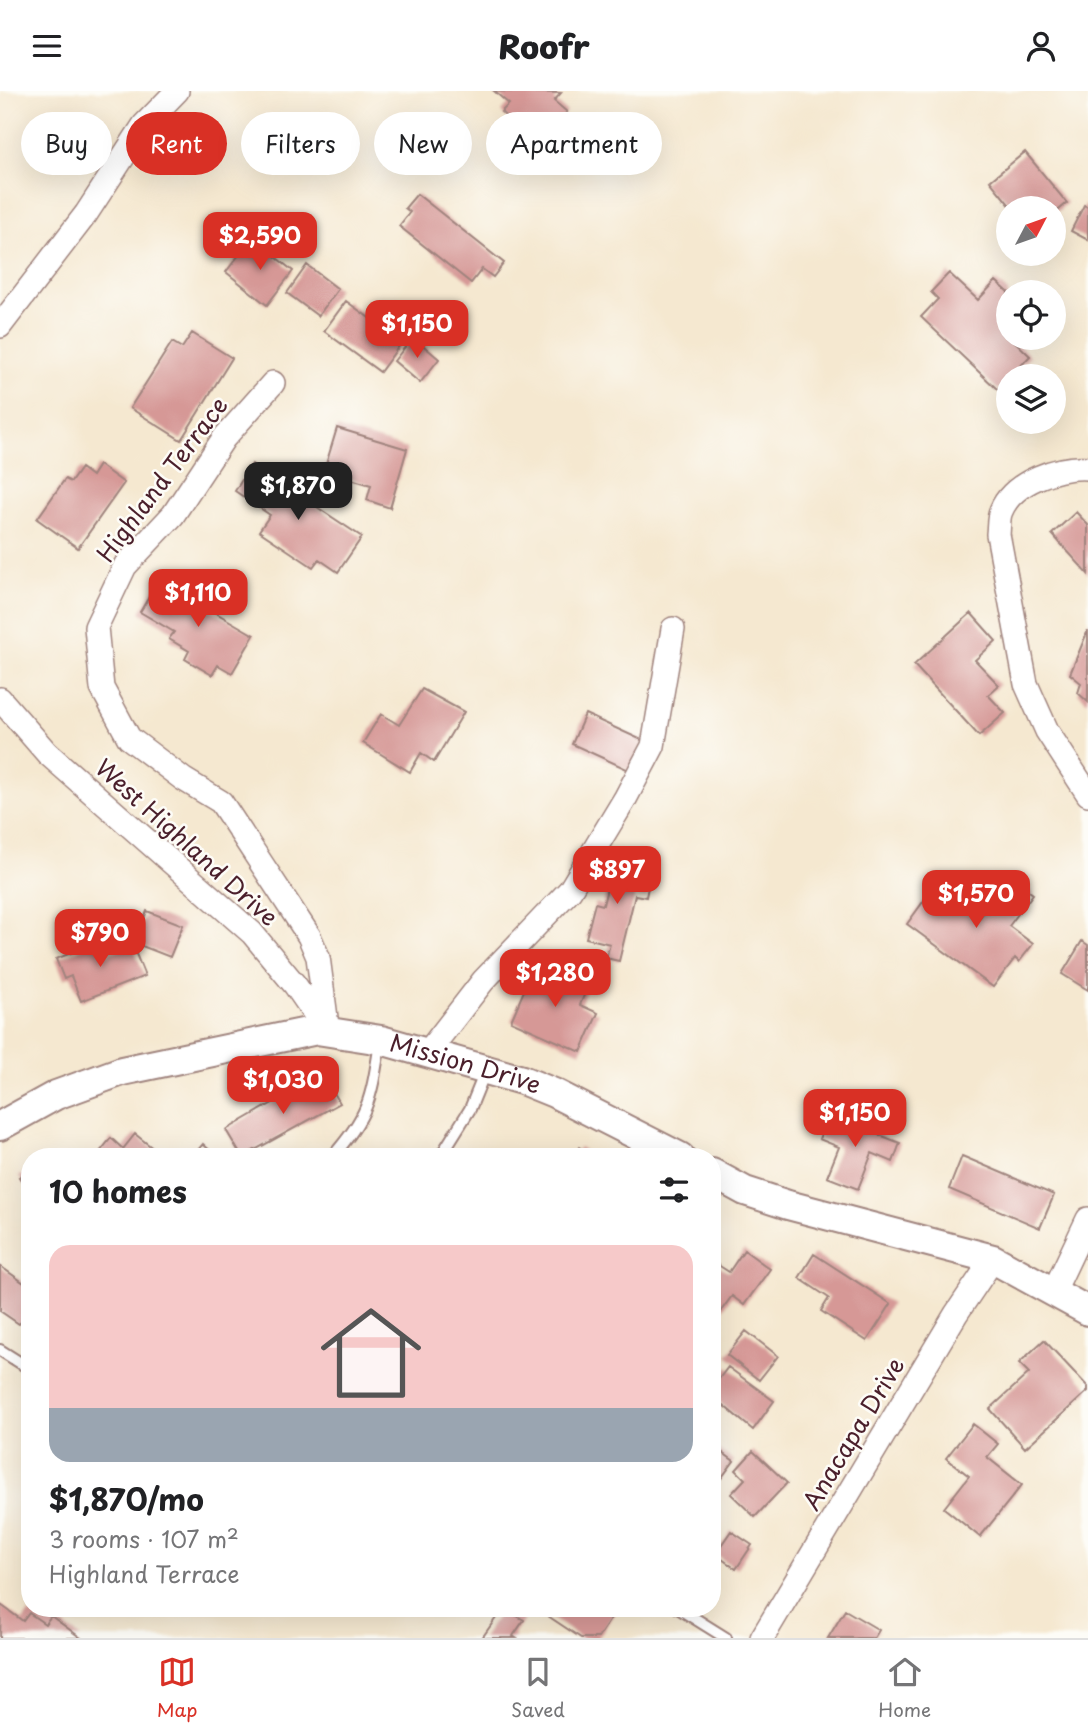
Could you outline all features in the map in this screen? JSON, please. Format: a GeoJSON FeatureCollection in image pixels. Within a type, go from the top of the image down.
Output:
{"type":"FeatureCollection","features":[{"type":"Feature","properties":{"kind":"street"},"geometry":{"type":"LineString","coordinates":[[0,326],[86,214],[144,125],[177,91]]}},
{"type":"Feature","properties":{"kind":"street","name":"Highland Terrace"},"geometry":{"type":"LineString","coordinates":[[273,383],[225,438],[173,515],[125,566],[96,627],[102,688],[129,738],[183,779],[222,802],[309,936],[322,979],[328,1033]]}},
{"type":"Feature","properties":{"kind":"street"},"geometry":{"type":"LineString","coordinates":[[1088,468],[1072,467],[1022,485],[1001,511],[998,534],[1026,684],[1047,731],[1088,794]]}},
{"type":"Feature","properties":{"kind":"street"},"geometry":{"type":"LineString","coordinates":[[428,1052],[483,981],[570,890],[625,799],[653,746],[673,629]]}},
{"type":"Feature","properties":{"kind":"street","name":"West Highland Drive"},"geometry":{"type":"LineString","coordinates":[[0,699],[47,753],[252,933],[295,985],[328,1033]]}},
{"type":"Feature","properties":{"kind":"street","name":"Mission Drive"},"geometry":{"type":"LineString","coordinates":[[0,1126],[56,1095],[122,1071],[317,1030],[381,1040],[486,1069],[554,1093],[662,1148]]}},
{"type":"Feature","properties":{"kind":"street"},"geometry":{"type":"LineString","coordinates":[[721,1178],[745,1191],[788,1205],[993,1259],[1088,1311]]}},
{"type":"Feature","properties":{"kind":"street"},"geometry":{"type":"LineString","coordinates":[[1053,1293],[1088,1219]]}},
{"type":"Feature","properties":{"kind":"street","name":"Anacapa Drive"},"geometry":{"type":"LineString","coordinates":[[762,1638],[956,1314],[993,1259]]}},
{"type":"Feature","properties":{"kind":"lane"},"geometry":{"type":"LineString","coordinates":[[340,1148],[359,1126],[372,1094],[381,1040]]}},
{"type":"Feature","properties":{"kind":"lane"},"geometry":{"type":"LineString","coordinates":[[446,1148],[470,1109],[486,1069]]}},
{"type":"Feature","properties":{"kind":"lane"},"geometry":{"type":"LineString","coordinates":[[0,1350],[21,1363]]}},
{"type":"Feature","properties":{"kind":"lane"},"geometry":{"type":"LineString","coordinates":[[692,1617],[726,1638]]}},
{"type":"Feature","properties":{"kind":"building"},"geometry":{"type":"Polygon","coordinates":[[[494,91],[561,93],[554,101],[567,112],[501,112],[509,104],[494,91]]]}},
{"type":"Feature","properties":{"kind":"building"},"geometry":{"type":"Polygon","coordinates":[[[1025,152],[1061,196],[1002,196],[990,181],[1025,152]]]}},
{"type":"Feature","properties":{"kind":"building"},"geometry":{"type":"Polygon","coordinates":[[[417,194],[504,263],[493,277],[482,269],[471,283],[399,226],[410,212],[405,208],[417,194]]]}},
{"type":"Feature","properties":{"kind":"building"},"geometry":{"type":"Polygon","coordinates":[[[1084,205],[1088,207],[1088,240],[1071,231],[1084,205]]]}},
{"type":"Feature","properties":{"kind":"building"},"geometry":{"type":"Polygon","coordinates":[[[252,238],[293,271],[267,305],[226,272],[252,238]]]}},
{"type":"Feature","properties":{"kind":"building"},"geometry":{"type":"Polygon","coordinates":[[[307,265],[338,289],[318,316],[287,293],[307,265]]]}},
{"type":"Feature","properties":{"kind":"building"},"geometry":{"type":"Polygon","coordinates":[[[949,273],[978,300],[996,281],[996,350],[1024,350],[1030,356],[1022,364],[996,364],[996,388],[921,317],[938,299],[931,292],[949,273]]]}},
{"type":"Feature","properties":{"kind":"building"},"geometry":{"type":"Polygon","coordinates":[[[346,301],[375,322],[383,311],[410,331],[380,372],[324,331],[346,301]]]}},
{"type":"Feature","properties":{"kind":"building"},"geometry":{"type":"Polygon","coordinates":[[[192,333],[232,358],[181,440],[130,408],[172,342],[182,348],[192,333]]]}},
{"type":"Feature","properties":{"kind":"building"},"geometry":{"type":"Polygon","coordinates":[[[413,337],[439,359],[420,383],[394,361],[413,337]]]}},
{"type":"Feature","properties":{"kind":"building"},"geometry":{"type":"Polygon","coordinates":[[[337,428],[407,449],[390,508],[367,500],[371,485],[324,471],[337,428]]]}},
{"type":"Feature","properties":{"kind":"building"},"geometry":{"type":"Polygon","coordinates":[[[252,464],[362,537],[338,572],[319,559],[313,567],[259,531],[270,515],[235,491],[252,464]]]}},
{"type":"Feature","properties":{"kind":"building"},"geometry":{"type":"Polygon","coordinates":[[[99,465],[124,483],[78,548],[37,519],[65,479],[71,482],[81,468],[92,476],[99,465]]]}},
{"type":"Feature","properties":{"kind":"building"},"geometry":{"type":"Polygon","coordinates":[[[1076,512],[1088,525],[1088,574],[1052,534],[1076,512]]]}},
{"type":"Feature","properties":{"kind":"building"},"geometry":{"type":"Polygon","coordinates":[[[159,580],[254,635],[232,673],[218,665],[212,675],[185,659],[189,651],[169,639],[174,632],[140,612],[159,580]]]}},
{"type":"Feature","properties":{"kind":"building"},"geometry":{"type":"Polygon","coordinates":[[[971,613],[996,641],[975,660],[999,685],[988,695],[1005,713],[979,736],[914,665],[971,613]]]}},
{"type":"Feature","properties":{"kind":"building"},"geometry":{"type":"Polygon","coordinates":[[[1088,630],[1088,702],[1078,693],[1081,683],[1070,674],[1088,630]]]}},
{"type":"Feature","properties":{"kind":"building"},"geometry":{"type":"Polygon","coordinates":[[[422,689],[464,712],[434,762],[421,753],[410,772],[363,743],[381,714],[399,725],[422,689]]]}},
{"type":"Feature","properties":{"kind":"building"},"geometry":{"type":"Polygon","coordinates":[[[585,714],[644,741],[631,771],[572,744],[585,714]]]}},
{"type":"Feature","properties":{"kind":"building"},"geometry":{"type":"Polygon","coordinates":[[[615,855],[635,860],[632,873],[650,877],[646,897],[635,895],[619,961],[606,958],[610,944],[586,938],[595,903],[603,905],[615,855]]]}},
{"type":"Feature","properties":{"kind":"building"},"geometry":{"type":"Polygon","coordinates":[[[1010,877],[1033,894],[1009,926],[1033,944],[1019,962],[1015,958],[993,987],[907,924],[936,884],[980,917],[1010,877]]]}},
{"type":"Feature","properties":{"kind":"building"},"geometry":{"type":"Polygon","coordinates":[[[147,911],[183,925],[170,957],[134,943],[147,911]]]}},
{"type":"Feature","properties":{"kind":"building"},"geometry":{"type":"Polygon","coordinates":[[[101,941],[106,955],[132,944],[145,976],[81,1001],[71,976],[64,979],[56,959],[101,941]]]}},
{"type":"Feature","properties":{"kind":"building"},"geometry":{"type":"Polygon","coordinates":[[[1082,941],[1088,945],[1088,990],[1062,974],[1082,941]]]}},
{"type":"Feature","properties":{"kind":"building"},"geometry":{"type":"Polygon","coordinates":[[[535,965],[587,988],[580,1005],[598,1013],[581,1052],[511,1021],[535,965]]]}},
{"type":"Feature","properties":{"kind":"building"},"geometry":{"type":"Polygon","coordinates":[[[323,1074],[340,1103],[258,1148],[237,1148],[226,1130],[323,1074]]]}},
{"type":"Feature","properties":{"kind":"building"},"geometry":{"type":"Polygon","coordinates":[[[829,1115],[852,1125],[855,1116],[875,1125],[872,1132],[900,1143],[893,1162],[872,1153],[858,1189],[827,1177],[839,1147],[819,1139],[829,1115]]]}},
{"type":"Feature","properties":{"kind":"building"},"geometry":{"type":"Polygon","coordinates":[[[135,1134],[153,1148],[124,1148],[135,1134]]]}},
{"type":"Feature","properties":{"kind":"building"},"geometry":{"type":"Polygon","coordinates":[[[111,1138],[122,1148],[103,1148],[111,1138]]]}},
{"type":"Feature","properties":{"kind":"building"},"geometry":{"type":"Polygon","coordinates":[[[962,1156],[1054,1195],[1040,1228],[949,1189],[962,1156]]]}},
{"type":"Feature","properties":{"kind":"building"},"geometry":{"type":"Polygon","coordinates":[[[744,1250],[770,1269],[744,1305],[732,1296],[721,1311],[721,1267],[729,1272],[744,1250]]]}},
{"type":"Feature","properties":{"kind":"building"},"geometry":{"type":"Polygon","coordinates":[[[814,1254],[891,1304],[867,1341],[821,1311],[829,1298],[799,1278],[814,1254]]]}},
{"type":"Feature","properties":{"kind":"building"},"geometry":{"type":"Polygon","coordinates":[[[0,1266],[21,1281],[21,1322],[19,1324],[0,1311],[0,1266]]]}},
{"type":"Feature","properties":{"kind":"building"},"geometry":{"type":"Polygon","coordinates":[[[746,1331],[778,1356],[759,1380],[727,1355],[746,1331]]]}},
{"type":"Feature","properties":{"kind":"building"},"geometry":{"type":"Polygon","coordinates":[[[1044,1340],[1088,1387],[1088,1391],[1025,1448],[990,1409],[1029,1373],[1019,1363],[1044,1340]]]}},
{"type":"Feature","properties":{"kind":"building"},"geometry":{"type":"Polygon","coordinates":[[[728,1367],[774,1401],[753,1430],[721,1403],[721,1376],[728,1367]]]}},
{"type":"Feature","properties":{"kind":"building"},"geometry":{"type":"Polygon","coordinates":[[[973,1424],[998,1444],[987,1457],[1022,1485],[980,1537],[944,1508],[969,1476],[946,1458],[973,1424]]]}},
{"type":"Feature","properties":{"kind":"building"},"geometry":{"type":"Polygon","coordinates":[[[753,1451],[787,1483],[755,1517],[731,1494],[745,1479],[736,1470],[753,1451]]]}},
{"type":"Feature","properties":{"kind":"building"},"geometry":{"type":"Polygon","coordinates":[[[721,1452],[734,1461],[721,1478],[721,1452]]]}},
{"type":"Feature","properties":{"kind":"building"},"geometry":{"type":"Polygon","coordinates":[[[731,1531],[752,1545],[736,1569],[721,1558],[721,1545],[731,1531]]]}},
{"type":"Feature","properties":{"kind":"building"},"geometry":{"type":"Polygon","coordinates":[[[1,1605],[23,1621],[26,1617],[35,1617],[45,1624],[52,1617],[81,1638],[0,1638],[1,1605]]]}},
{"type":"Feature","properties":{"kind":"building"},"geometry":{"type":"Polygon","coordinates":[[[845,1610],[879,1630],[874,1638],[828,1638],[845,1610]]]}},
{"type":"Feature","properties":{"kind":"building"},"geometry":{"type":"Polygon","coordinates":[[[497,1617],[519,1617],[524,1620],[513,1636],[516,1638],[482,1638],[497,1617]]]}},
{"type":"Feature","properties":{"kind":"building"},"geometry":{"type":"Polygon","coordinates":[[[550,1617],[612,1617],[598,1638],[581,1638],[550,1617]]]}}]}
